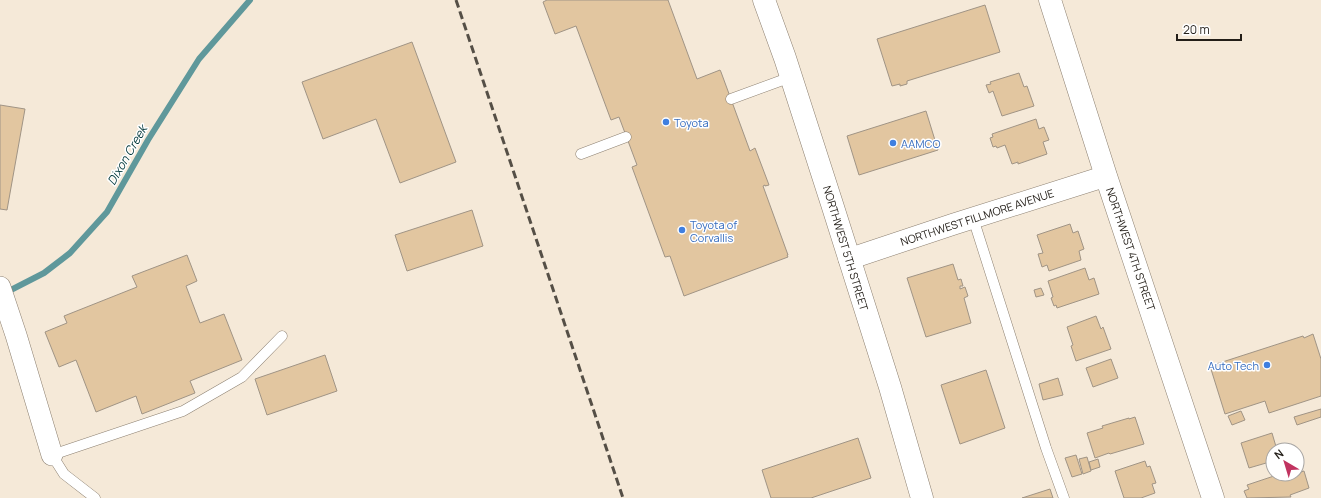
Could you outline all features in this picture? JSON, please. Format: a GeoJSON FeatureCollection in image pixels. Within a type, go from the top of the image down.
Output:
{"type":"FeatureCollection","features":[{"type":"Feature","properties":{"kind":"main road","name":"NORTHWEST 5TH STREET"},"geometry":{"type":"LineString","coordinates":[[764,0],[791,77],[890,387],[922,498]]}},
{"type":"Feature","properties":{"kind":"main road","name":"NORTHWEST 4TH STREET"},"geometry":{"type":"LineString","coordinates":[[1050,0],[1106,176],[1213,498]]}},
{"type":"Feature","properties":{"kind":"street","name":"NORTHWEST FILLMORE AVENUE"},"geometry":{"type":"LineString","coordinates":[[849,259],[1106,176]]}},
{"type":"Feature","properties":{"kind":"street"},"geometry":{"type":"LineString","coordinates":[[3,295],[52,455]]}},
{"type":"Feature","properties":{"kind":"lane"},"geometry":{"type":"LineString","coordinates":[[731,99],[791,77]]}},
{"type":"Feature","properties":{"kind":"lane"},"geometry":{"type":"LineString","coordinates":[[581,154],[626,137]]}},
{"type":"Feature","properties":{"kind":"lane"},"geometry":{"type":"LineString","coordinates":[[973,218],[1046,448],[1064,498]]}},
{"type":"Feature","properties":{"kind":"lane"},"geometry":{"type":"LineString","coordinates":[[95,498],[64,474],[52,455],[183,411],[242,377],[282,336]]}},
{"type":"Feature","properties":{"kind":"building"},"geometry":{"type":"Polygon","coordinates":[[[547,0],[668,0],[697,79],[720,70],[721,72],[750,151],[755,148],[769,185],[763,186],[788,257],[684,296],[670,256],[665,257],[632,167],[637,165],[619,117],[611,120],[576,26],[555,34],[543,2],[547,0]]]}},
{"type":"Feature","properties":{"kind":"building"},"geometry":{"type":"Polygon","coordinates":[[[985,5],[1000,52],[907,81],[907,84],[892,86],[877,39],[985,5]]]}},
{"type":"Feature","properties":{"kind":"building"},"geometry":{"type":"Polygon","coordinates":[[[412,42],[456,162],[400,183],[376,119],[323,139],[302,82],[412,42]]]}},
{"type":"Feature","properties":{"kind":"building"},"geometry":{"type":"Polygon","coordinates":[[[1019,73],[1024,87],[1027,86],[1034,106],[1002,116],[993,91],[989,93],[986,85],[991,84],[990,82],[1019,73]]]}},
{"type":"Feature","properties":{"kind":"building"},"geometry":{"type":"Polygon","coordinates":[[[0,105],[25,109],[7,210],[0,209],[0,105]]]}},
{"type":"Feature","properties":{"kind":"building"},"geometry":{"type":"Polygon","coordinates":[[[926,111],[938,150],[859,175],[847,136],[926,111]]]}},
{"type":"Feature","properties":{"kind":"building"},"geometry":{"type":"Polygon","coordinates":[[[1036,119],[1039,129],[1044,127],[1049,140],[1043,142],[1047,154],[1018,164],[1018,162],[1012,164],[1005,145],[997,148],[996,146],[993,147],[990,138],[993,137],[992,134],[1036,119]]]}},
{"type":"Feature","properties":{"kind":"building"},"geometry":{"type":"Polygon","coordinates":[[[472,210],[483,246],[407,271],[395,235],[472,210]]]}},
{"type":"Feature","properties":{"kind":"building"},"geometry":{"type":"Polygon","coordinates":[[[1070,224],[1073,233],[1078,231],[1084,249],[1079,251],[1081,260],[1049,271],[1047,265],[1042,267],[1038,254],[1043,253],[1037,235],[1070,224]]]}},
{"type":"Feature","properties":{"kind":"building"},"geometry":{"type":"Polygon","coordinates":[[[187,255],[197,281],[186,286],[200,323],[224,314],[242,360],[190,381],[195,393],[142,414],[136,396],[96,412],[76,360],[59,367],[45,332],[67,323],[64,316],[137,287],[132,276],[187,255]]]}},
{"type":"Feature","properties":{"kind":"building"},"geometry":{"type":"Polygon","coordinates":[[[953,264],[958,280],[961,279],[963,286],[960,286],[960,289],[965,287],[968,296],[964,298],[971,323],[926,337],[907,278],[953,264]]]}},
{"type":"Feature","properties":{"kind":"building"},"geometry":{"type":"Polygon","coordinates":[[[1085,268],[1089,280],[1094,278],[1099,294],[1057,308],[1056,305],[1054,306],[1048,281],[1085,268]]]}},
{"type":"Feature","properties":{"kind":"building"},"geometry":{"type":"Polygon","coordinates":[[[1041,288],[1044,295],[1036,297],[1034,290],[1041,288]]]}},
{"type":"Feature","properties":{"kind":"building"},"geometry":{"type":"Polygon","coordinates":[[[1096,316],[1101,329],[1103,327],[1111,349],[1076,361],[1067,327],[1096,316]]]}},
{"type":"Feature","properties":{"kind":"building"},"geometry":{"type":"Polygon","coordinates":[[[1313,334],[1321,359],[1321,396],[1269,413],[1265,401],[1225,414],[1210,366],[1313,334]]]}},
{"type":"Feature","properties":{"kind":"building"},"geometry":{"type":"Polygon","coordinates":[[[325,355],[337,391],[267,415],[255,379],[325,355]]]}},
{"type":"Feature","properties":{"kind":"building"},"geometry":{"type":"Polygon","coordinates":[[[1111,359],[1118,378],[1093,387],[1086,368],[1111,359]]]}},
{"type":"Feature","properties":{"kind":"building"},"geometry":{"type":"Polygon","coordinates":[[[986,370],[1005,428],[960,444],[941,385],[986,370]]]}},
{"type":"Feature","properties":{"kind":"building"},"geometry":{"type":"Polygon","coordinates":[[[1058,378],[1063,395],[1043,400],[1039,384],[1058,378]]]}},
{"type":"Feature","properties":{"kind":"building"},"geometry":{"type":"Polygon","coordinates":[[[1321,409],[1321,417],[1297,425],[1294,417],[1321,409]]]}},
{"type":"Feature","properties":{"kind":"building"},"geometry":{"type":"Polygon","coordinates":[[[1241,411],[1245,420],[1232,425],[1228,416],[1241,411]]]}},
{"type":"Feature","properties":{"kind":"building"},"geometry":{"type":"Polygon","coordinates":[[[1135,417],[1144,444],[1095,458],[1087,433],[1103,428],[1102,426],[1135,417]]]}},
{"type":"Feature","properties":{"kind":"building"},"geometry":{"type":"Polygon","coordinates":[[[1272,433],[1275,442],[1265,442],[1265,463],[1249,468],[1241,443],[1272,433]]]}},
{"type":"Feature","properties":{"kind":"building"},"geometry":{"type":"Polygon","coordinates":[[[858,438],[871,478],[811,498],[771,498],[762,470],[858,438]]]}},
{"type":"Feature","properties":{"kind":"building"},"geometry":{"type":"Polygon","coordinates":[[[1076,455],[1082,474],[1072,477],[1065,458],[1076,455]]]}},
{"type":"Feature","properties":{"kind":"building"},"geometry":{"type":"Polygon","coordinates":[[[1087,457],[1091,471],[1083,474],[1079,459],[1087,457]]]}},
{"type":"Feature","properties":{"kind":"building"},"geometry":{"type":"Polygon","coordinates":[[[1098,459],[1100,467],[1091,470],[1089,462],[1098,459]]]}},
{"type":"Feature","properties":{"kind":"building"},"geometry":{"type":"Polygon","coordinates":[[[1145,461],[1147,467],[1150,466],[1156,483],[1152,484],[1155,493],[1141,498],[1124,498],[1115,471],[1145,461]]]}},
{"type":"Feature","properties":{"kind":"building"},"geometry":{"type":"Polygon","coordinates":[[[1305,474],[1309,488],[1290,495],[1291,497],[1247,498],[1244,491],[1249,489],[1247,485],[1265,479],[1265,482],[1305,482],[1305,474]]]}},
{"type":"Feature","properties":{"kind":"building"},"geometry":{"type":"Polygon","coordinates":[[[1050,489],[1053,498],[1022,498],[1050,489]]]}},
{"type":"Feature","properties":{"kind":"waterway","name":"Dixon Creek"},"geometry":{"type":"LineString","coordinates":[[5,293],[44,273],[70,253],[107,212],[148,140],[199,59],[250,0]]}},
{"type":"Feature","properties":{"kind":"railway"},"geometry":{"type":"LineString","coordinates":[[456,0],[623,498]]}},
{"type":"Feature","properties":{"kind":"place","name":"Toyota"},"geometry":{"type":"Point","coordinates":[666,122]}},
{"type":"Feature","properties":{"kind":"place","name":"AAMCO"},"geometry":{"type":"Point","coordinates":[893,143]}},
{"type":"Feature","properties":{"kind":"place","name":"Toyota of Corvallis"},"geometry":{"type":"Point","coordinates":[682,230]}},
{"type":"Feature","properties":{"kind":"place","name":"Auto Tech"},"geometry":{"type":"Point","coordinates":[1267,365]}}]}
